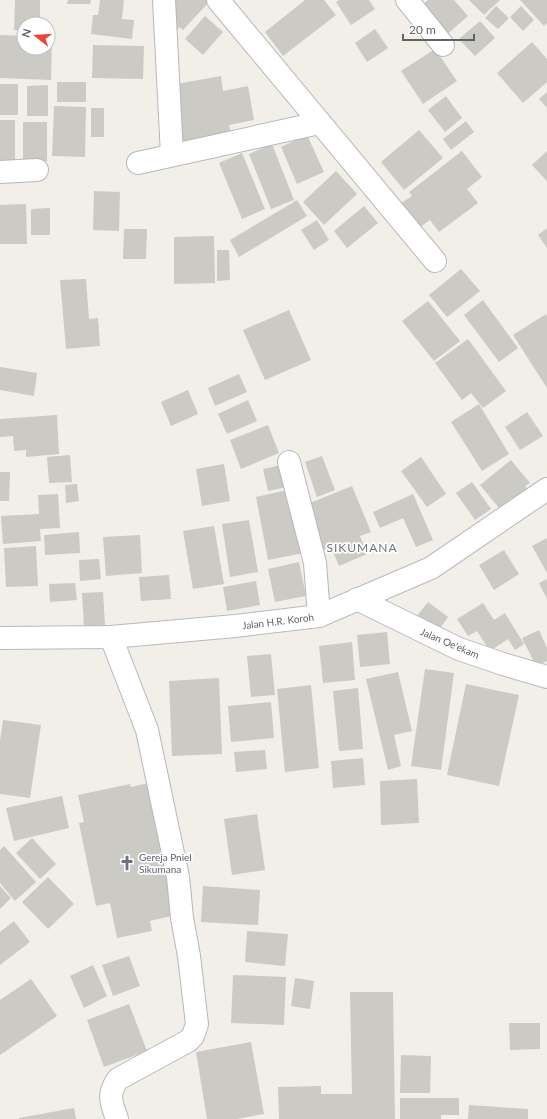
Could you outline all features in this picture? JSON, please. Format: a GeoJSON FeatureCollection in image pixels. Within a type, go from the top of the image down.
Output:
{"type":"FeatureCollection","features":[{"type":"Feature","properties":{"kind":"street"},"geometry":{"type":"LineString","coordinates":[[164,0],[172,155]]}},
{"type":"Feature","properties":{"kind":"street"},"geometry":{"type":"LineString","coordinates":[[218,0],[435,262]]}},
{"type":"Feature","properties":{"kind":"street"},"geometry":{"type":"LineString","coordinates":[[407,0],[443,45]]}},
{"type":"Feature","properties":{"kind":"street"},"geometry":{"type":"LineString","coordinates":[[138,163],[319,123]]}},
{"type":"Feature","properties":{"kind":"street"},"geometry":{"type":"LineString","coordinates":[[0,172],[37,170]]}},
{"type":"Feature","properties":{"kind":"street"},"geometry":{"type":"LineString","coordinates":[[289,462],[315,563],[319,616]]}},
{"type":"Feature","properties":{"kind":"street","name":"Jalan H.R. Koroh"},"geometry":{"type":"LineString","coordinates":[[0,638],[111,637],[235,626],[319,616],[430,568],[547,490]]}},
{"type":"Feature","properties":{"kind":"street","name":"Jalan Oe'ekam"},"geometry":{"type":"LineString","coordinates":[[356,599],[459,649],[547,677]]}},
{"type":"Feature","properties":{"kind":"street"},"geometry":{"type":"LineString","coordinates":[[111,637],[147,730],[178,877],[182,918],[189,956],[197,1024],[193,1036],[188,1041],[118,1079],[112,1087],[110,1098],[117,1119]]}},
{"type":"Feature","properties":{"kind":"building"},"geometry":{"type":"Polygon","coordinates":[[[15,0],[40,0],[40,16],[16,16],[16,30],[14,30],[15,0]]]}},
{"type":"Feature","properties":{"kind":"building"},"geometry":{"type":"Polygon","coordinates":[[[68,0],[91,0],[90,4],[67,4],[68,0]]]}},
{"type":"Feature","properties":{"kind":"building"},"geometry":{"type":"Polygon","coordinates":[[[100,0],[124,0],[122,19],[134,20],[132,39],[91,34],[93,15],[98,15],[100,0]]]}},
{"type":"Feature","properties":{"kind":"building"},"geometry":{"type":"Polygon","coordinates":[[[158,0],[206,0],[209,2],[183,30],[180,27],[167,39],[153,26],[165,13],[158,0]]]}},
{"type":"Feature","properties":{"kind":"building"},"geometry":{"type":"Polygon","coordinates":[[[305,0],[324,0],[336,15],[283,56],[265,32],[305,0]]]}},
{"type":"Feature","properties":{"kind":"building"},"geometry":{"type":"Polygon","coordinates":[[[339,0],[369,0],[375,9],[351,25],[336,2],[339,0]]]}},
{"type":"Feature","properties":{"kind":"building"},"geometry":{"type":"Polygon","coordinates":[[[428,0],[454,0],[468,16],[445,36],[421,6],[428,0]]]}},
{"type":"Feature","properties":{"kind":"building"},"geometry":{"type":"Polygon","coordinates":[[[469,0],[500,0],[484,15],[469,0]]]}},
{"type":"Feature","properties":{"kind":"building"},"geometry":{"type":"Polygon","coordinates":[[[520,0],[547,0],[547,23],[544,26],[520,0]]]}},
{"type":"Feature","properties":{"kind":"building"},"geometry":{"type":"Polygon","coordinates":[[[496,6],[509,18],[498,29],[485,18],[496,6]]]}},
{"type":"Feature","properties":{"kind":"building"},"geometry":{"type":"Polygon","coordinates":[[[521,6],[534,20],[523,31],[510,17],[521,6]]]}},
{"type":"Feature","properties":{"kind":"building"},"geometry":{"type":"Polygon","coordinates":[[[205,16],[223,32],[203,55],[185,39],[205,16]]]}},
{"type":"Feature","properties":{"kind":"building"},"geometry":{"type":"Polygon","coordinates":[[[480,21],[495,38],[475,56],[459,39],[480,21]]]}},
{"type":"Feature","properties":{"kind":"building"},"geometry":{"type":"Polygon","coordinates":[[[375,29],[388,48],[367,62],[355,43],[375,29]]]}},
{"type":"Feature","properties":{"kind":"building"},"geometry":{"type":"Polygon","coordinates":[[[0,35],[16,36],[16,56],[52,56],[51,80],[0,78],[0,35]]]}},
{"type":"Feature","properties":{"kind":"building"},"geometry":{"type":"Polygon","coordinates":[[[532,42],[547,59],[547,82],[523,103],[497,73],[532,42]]]}},
{"type":"Feature","properties":{"kind":"building"},"geometry":{"type":"Polygon","coordinates":[[[93,45],[144,46],[143,79],[92,78],[93,45]]]}},
{"type":"Feature","properties":{"kind":"building"},"geometry":{"type":"Polygon","coordinates":[[[435,49],[457,81],[423,104],[401,71],[435,49]]]}},
{"type":"Feature","properties":{"kind":"building"},"geometry":{"type":"Polygon","coordinates":[[[221,76],[223,91],[248,86],[254,120],[229,125],[232,138],[170,149],[159,87],[221,76]]]}},
{"type":"Feature","properties":{"kind":"building"},"geometry":{"type":"Polygon","coordinates":[[[57,82],[86,82],[86,102],[57,102],[57,82]]]}},
{"type":"Feature","properties":{"kind":"building"},"geometry":{"type":"Polygon","coordinates":[[[0,84],[18,84],[18,115],[0,115],[0,84]]]}},
{"type":"Feature","properties":{"kind":"building"},"geometry":{"type":"Polygon","coordinates":[[[48,85],[48,116],[27,116],[27,86],[48,85]]]}},
{"type":"Feature","properties":{"kind":"building"},"geometry":{"type":"Polygon","coordinates":[[[547,92],[547,108],[539,99],[547,92]]]}},
{"type":"Feature","properties":{"kind":"building"},"geometry":{"type":"Polygon","coordinates":[[[446,96],[462,118],[445,132],[428,110],[446,96]]]}},
{"type":"Feature","properties":{"kind":"building"},"geometry":{"type":"Polygon","coordinates":[[[54,106],[86,107],[85,157],[52,156],[54,106]]]}},
{"type":"Feature","properties":{"kind":"building"},"geometry":{"type":"Polygon","coordinates":[[[91,108],[104,108],[104,137],[91,137],[91,108]]]}},
{"type":"Feature","properties":{"kind":"building"},"geometry":{"type":"Polygon","coordinates":[[[0,120],[15,120],[15,162],[0,162],[0,120]]]}},
{"type":"Feature","properties":{"kind":"building"},"geometry":{"type":"Polygon","coordinates":[[[466,121],[474,132],[451,150],[443,139],[466,121]]]}},
{"type":"Feature","properties":{"kind":"building"},"geometry":{"type":"Polygon","coordinates":[[[23,122],[47,122],[47,161],[23,161],[23,122]]]}},
{"type":"Feature","properties":{"kind":"building"},"geometry":{"type":"Polygon","coordinates":[[[419,130],[443,158],[404,190],[381,162],[419,130]]]}},
{"type":"Feature","properties":{"kind":"building"},"geometry":{"type":"Polygon","coordinates":[[[307,135],[324,172],[297,184],[281,147],[307,135]]]}},
{"type":"Feature","properties":{"kind":"building"},"geometry":{"type":"Polygon","coordinates":[[[272,144],[294,200],[271,209],[249,154],[272,144]]]}},
{"type":"Feature","properties":{"kind":"building"},"geometry":{"type":"Polygon","coordinates":[[[462,151],[482,177],[467,189],[478,203],[439,232],[430,220],[420,227],[401,203],[412,196],[409,192],[462,151]]]}},
{"type":"Feature","properties":{"kind":"building"},"geometry":{"type":"Polygon","coordinates":[[[547,151],[547,181],[532,165],[547,151]]]}},
{"type":"Feature","properties":{"kind":"building"},"geometry":{"type":"Polygon","coordinates":[[[242,153],[265,209],[242,219],[219,163],[242,153]]]}},
{"type":"Feature","properties":{"kind":"building"},"geometry":{"type":"Polygon","coordinates":[[[336,171],[357,194],[324,225],[303,202],[336,171]]]}},
{"type":"Feature","properties":{"kind":"building"},"geometry":{"type":"Polygon","coordinates":[[[94,191],[120,192],[119,231],[93,230],[94,191]]]}},
{"type":"Feature","properties":{"kind":"building"},"geometry":{"type":"Polygon","coordinates":[[[297,200],[307,216],[239,257],[230,240],[297,200]]]}},
{"type":"Feature","properties":{"kind":"building"},"geometry":{"type":"Polygon","coordinates":[[[26,204],[27,244],[0,244],[0,205],[26,204]]]}},
{"type":"Feature","properties":{"kind":"building"},"geometry":{"type":"Polygon","coordinates":[[[364,206],[378,223],[347,248],[334,231],[364,206]]]}},
{"type":"Feature","properties":{"kind":"building"},"geometry":{"type":"Polygon","coordinates":[[[50,208],[50,235],[31,235],[31,209],[50,208]]]}},
{"type":"Feature","properties":{"kind":"building"},"geometry":{"type":"Polygon","coordinates":[[[317,220],[329,240],[314,250],[301,230],[317,220]]]}},
{"type":"Feature","properties":{"kind":"building"},"geometry":{"type":"Polygon","coordinates":[[[547,228],[547,248],[538,235],[547,228]]]}},
{"type":"Feature","properties":{"kind":"building"},"geometry":{"type":"Polygon","coordinates":[[[124,229],[147,229],[146,259],[123,259],[124,229]]]}},
{"type":"Feature","properties":{"kind":"building"},"geometry":{"type":"Polygon","coordinates":[[[214,236],[215,283],[174,284],[174,237],[214,236]]]}},
{"type":"Feature","properties":{"kind":"building"},"geometry":{"type":"Polygon","coordinates":[[[217,250],[229,250],[230,280],[217,281],[217,250]]]}},
{"type":"Feature","properties":{"kind":"building"},"geometry":{"type":"Polygon","coordinates":[[[461,269],[480,291],[447,317],[429,295],[461,269]]]}},
{"type":"Feature","properties":{"kind":"building"},"geometry":{"type":"Polygon","coordinates":[[[86,279],[89,319],[98,318],[100,346],[66,349],[60,280],[86,279]]]}},
{"type":"Feature","properties":{"kind":"building"},"geometry":{"type":"Polygon","coordinates":[[[483,300],[518,348],[499,362],[464,315],[483,300]]]}},
{"type":"Feature","properties":{"kind":"building"},"geometry":{"type":"Polygon","coordinates":[[[428,301],[460,341],[434,361],[402,321],[428,301]]]}},
{"type":"Feature","properties":{"kind":"building"},"geometry":{"type":"Polygon","coordinates":[[[289,310],[311,360],[265,380],[243,330],[289,310]]]}},
{"type":"Feature","properties":{"kind":"building"},"geometry":{"type":"Polygon","coordinates":[[[546,314],[547,316],[547,388],[513,335],[546,314]]]}},
{"type":"Feature","properties":{"kind":"building"},"geometry":{"type":"Polygon","coordinates":[[[468,339],[506,391],[483,408],[471,393],[462,400],[435,363],[468,339]]]}},
{"type":"Feature","properties":{"kind":"building"},"geometry":{"type":"Polygon","coordinates":[[[0,367],[37,373],[34,396],[0,390],[0,367]]]}},
{"type":"Feature","properties":{"kind":"building"},"geometry":{"type":"Polygon","coordinates":[[[239,374],[247,392],[215,406],[208,388],[239,374]]]}},
{"type":"Feature","properties":{"kind":"building"},"geometry":{"type":"Polygon","coordinates":[[[188,390],[198,414],[171,426],[161,402],[188,390]]]}},
{"type":"Feature","properties":{"kind":"building"},"geometry":{"type":"Polygon","coordinates":[[[248,400],[257,421],[227,434],[218,414],[248,400]]]}},
{"type":"Feature","properties":{"kind":"building"},"geometry":{"type":"Polygon","coordinates":[[[479,404],[509,454],[482,471],[451,422],[479,404]]]}},
{"type":"Feature","properties":{"kind":"building"},"geometry":{"type":"Polygon","coordinates":[[[527,412],[543,436],[520,450],[505,427],[527,412]]]}},
{"type":"Feature","properties":{"kind":"building"},"geometry":{"type":"Polygon","coordinates":[[[57,415],[59,454],[26,457],[26,450],[14,451],[13,436],[0,437],[0,419],[57,415]]]}},
{"type":"Feature","properties":{"kind":"building"},"geometry":{"type":"Polygon","coordinates":[[[268,425],[279,453],[241,469],[230,440],[268,425]]]}},
{"type":"Feature","properties":{"kind":"building"},"geometry":{"type":"Polygon","coordinates":[[[70,455],[72,482],[49,483],[47,457],[70,455]]]}},
{"type":"Feature","properties":{"kind":"building"},"geometry":{"type":"Polygon","coordinates":[[[322,456],[335,490],[317,497],[305,462],[322,456]]]}},
{"type":"Feature","properties":{"kind":"building"},"geometry":{"type":"Polygon","coordinates":[[[421,457],[446,494],[427,507],[401,471],[421,457]]]}},
{"type":"Feature","properties":{"kind":"building"},"geometry":{"type":"Polygon","coordinates":[[[511,460],[530,483],[525,486],[529,491],[515,502],[512,498],[499,508],[480,485],[511,460]]]}},
{"type":"Feature","properties":{"kind":"building"},"geometry":{"type":"Polygon","coordinates":[[[224,464],[230,501],[202,506],[196,469],[224,464]]]}},
{"type":"Feature","properties":{"kind":"building"},"geometry":{"type":"Polygon","coordinates":[[[286,464],[291,486],[268,491],[263,469],[286,464]]]}},
{"type":"Feature","properties":{"kind":"building"},"geometry":{"type":"Polygon","coordinates":[[[0,472],[10,472],[9,501],[0,501],[0,472]]]}},
{"type":"Feature","properties":{"kind":"building"},"geometry":{"type":"Polygon","coordinates":[[[472,482],[491,509],[475,520],[456,493],[472,482]]]}},
{"type":"Feature","properties":{"kind":"building"},"geometry":{"type":"Polygon","coordinates":[[[77,484],[79,501],[66,503],[65,485],[77,484]]]}},
{"type":"Feature","properties":{"kind":"building"},"geometry":{"type":"Polygon","coordinates":[[[352,486],[371,532],[360,536],[367,554],[339,566],[331,547],[323,550],[305,505],[352,486]]]}},
{"type":"Feature","properties":{"kind":"building"},"geometry":{"type":"Polygon","coordinates":[[[292,489],[304,553],[268,560],[256,497],[292,489]]]}},
{"type":"Feature","properties":{"kind":"building"},"geometry":{"type":"Polygon","coordinates":[[[58,494],[60,528],[40,529],[41,541],[3,544],[1,516],[39,514],[38,495],[58,494]]]}},
{"type":"Feature","properties":{"kind":"building"},"geometry":{"type":"Polygon","coordinates":[[[413,494],[433,540],[416,547],[403,518],[380,528],[373,512],[413,494]]]}},
{"type":"Feature","properties":{"kind":"building"},"geometry":{"type":"Polygon","coordinates":[[[249,520],[258,572],[230,577],[222,524],[249,520]]]}},
{"type":"Feature","properties":{"kind":"building"},"geometry":{"type":"Polygon","coordinates":[[[214,526],[224,584],[193,589],[183,531],[214,526]]]}},
{"type":"Feature","properties":{"kind":"building"},"geometry":{"type":"Polygon","coordinates":[[[79,532],[80,553],[45,555],[44,535],[79,532]]]}},
{"type":"Feature","properties":{"kind":"building"},"geometry":{"type":"Polygon","coordinates":[[[140,535],[142,573],[106,576],[103,537],[140,535]]]}},
{"type":"Feature","properties":{"kind":"building"},"geometry":{"type":"Polygon","coordinates":[[[547,538],[547,573],[532,546],[547,538]]]}},
{"type":"Feature","properties":{"kind":"building"},"geometry":{"type":"Polygon","coordinates":[[[36,546],[38,586],[6,587],[4,548],[36,546]]]}},
{"type":"Feature","properties":{"kind":"building"},"geometry":{"type":"Polygon","coordinates":[[[504,550],[519,574],[494,590],[479,565],[504,550]]]}},
{"type":"Feature","properties":{"kind":"building"},"geometry":{"type":"Polygon","coordinates":[[[99,559],[101,579],[80,581],[79,560],[99,559]]]}},
{"type":"Feature","properties":{"kind":"building"},"geometry":{"type":"Polygon","coordinates":[[[299,562],[306,596],[275,602],[268,569],[299,562]]]}},
{"type":"Feature","properties":{"kind":"building"},"geometry":{"type":"Polygon","coordinates":[[[169,575],[171,599],[141,601],[139,577],[169,575]]]}},
{"type":"Feature","properties":{"kind":"building"},"geometry":{"type":"Polygon","coordinates":[[[547,579],[547,599],[539,583],[547,579]]]}},
{"type":"Feature","properties":{"kind":"building"},"geometry":{"type":"Polygon","coordinates":[[[256,581],[260,605],[227,611],[223,587],[256,581]]]}},
{"type":"Feature","properties":{"kind":"building"},"geometry":{"type":"Polygon","coordinates":[[[75,583],[77,600],[50,602],[49,584],[75,583]]]}},
{"type":"Feature","properties":{"kind":"building"},"geometry":{"type":"Polygon","coordinates":[[[103,592],[105,625],[84,627],[82,593],[103,592]]]}},
{"type":"Feature","properties":{"kind":"building"},"geometry":{"type":"Polygon","coordinates":[[[428,602],[448,617],[438,631],[417,616],[428,602]]]}},
{"type":"Feature","properties":{"kind":"building"},"geometry":{"type":"Polygon","coordinates":[[[483,603],[494,620],[505,613],[524,644],[515,650],[508,639],[490,651],[477,631],[468,636],[457,619],[483,603]]]}},
{"type":"Feature","properties":{"kind":"building"},"geometry":{"type":"Polygon","coordinates":[[[539,630],[547,648],[547,661],[536,666],[522,638],[539,630]]]}},
{"type":"Feature","properties":{"kind":"building"},"geometry":{"type":"Polygon","coordinates":[[[387,632],[390,664],[360,667],[357,635],[387,632]]]}},
{"type":"Feature","properties":{"kind":"building"},"geometry":{"type":"Polygon","coordinates":[[[352,642],[355,680],[323,683],[319,646],[352,642]]]}},
{"type":"Feature","properties":{"kind":"building"},"geometry":{"type":"Polygon","coordinates":[[[271,654],[275,695],[251,697],[247,656],[271,654]]]}},
{"type":"Feature","properties":{"kind":"building"},"geometry":{"type":"Polygon","coordinates":[[[425,669],[454,673],[441,770],[411,766],[425,669]]]}},
{"type":"Feature","properties":{"kind":"building"},"geometry":{"type":"Polygon","coordinates":[[[398,672],[412,731],[394,735],[401,766],[388,770],[366,679],[398,672]]]}},
{"type":"Feature","properties":{"kind":"building"},"geometry":{"type":"Polygon","coordinates":[[[219,678],[222,754],[172,756],[169,681],[219,678]]]}},
{"type":"Feature","properties":{"kind":"building"},"geometry":{"type":"Polygon","coordinates":[[[466,684],[519,695],[499,786],[447,775],[466,684]]]}},
{"type":"Feature","properties":{"kind":"building"},"geometry":{"type":"Polygon","coordinates":[[[311,685],[319,768],[285,772],[277,689],[311,685]]]}},
{"type":"Feature","properties":{"kind":"building"},"geometry":{"type":"Polygon","coordinates":[[[358,688],[363,749],[339,751],[333,691],[358,688]]]}},
{"type":"Feature","properties":{"kind":"building"},"geometry":{"type":"Polygon","coordinates":[[[271,702],[274,738],[231,742],[228,706],[271,702]]]}},
{"type":"Feature","properties":{"kind":"building"},"geometry":{"type":"Polygon","coordinates":[[[3,720],[41,725],[30,798],[0,794],[0,741],[3,720]]]}},
{"type":"Feature","properties":{"kind":"building"},"geometry":{"type":"Polygon","coordinates":[[[265,750],[267,769],[236,772],[234,752],[265,750]]]}},
{"type":"Feature","properties":{"kind":"building"},"geometry":{"type":"Polygon","coordinates":[[[363,758],[365,785],[333,788],[331,761],[363,758]]]}},
{"type":"Feature","properties":{"kind":"building"},"geometry":{"type":"Polygon","coordinates":[[[417,779],[419,823],[381,825],[380,781],[417,779]]]}},
{"type":"Feature","properties":{"kind":"building","name":"Gereja Pniel Sikumana"},"geometry":{"type":"Polygon","coordinates":[[[149,783],[176,915],[150,921],[152,931],[117,938],[110,903],[96,906],[79,823],[84,822],[78,795],[130,784],[131,787],[149,783]]]}},
{"type":"Feature","properties":{"kind":"building"},"geometry":{"type":"Polygon","coordinates":[[[62,796],[69,828],[14,841],[6,808],[62,796]]]}},
{"type":"Feature","properties":{"kind":"building"},"geometry":{"type":"Polygon","coordinates":[[[257,814],[265,870],[232,875],[224,819],[257,814]]]}},
{"type":"Feature","properties":{"kind":"building"},"geometry":{"type":"Polygon","coordinates":[[[32,838],[56,864],[40,879],[16,853],[32,838]]]}},
{"type":"Feature","properties":{"kind":"building"},"geometry":{"type":"Polygon","coordinates":[[[4,846],[36,882],[15,901],[0,883],[0,850],[4,846]]]}},
{"type":"Feature","properties":{"kind":"building"},"geometry":{"type":"Polygon","coordinates":[[[48,877],[74,904],[48,929],[22,902],[48,877]]]}},
{"type":"Feature","properties":{"kind":"building"},"geometry":{"type":"Polygon","coordinates":[[[0,886],[11,898],[0,909],[0,886]]]}},
{"type":"Feature","properties":{"kind":"building"},"geometry":{"type":"Polygon","coordinates":[[[203,886],[260,890],[258,925],[201,922],[203,886]]]}},
{"type":"Feature","properties":{"kind":"building"},"geometry":{"type":"Polygon","coordinates":[[[14,921],[30,942],[0,965],[0,932],[14,921]]]}},
{"type":"Feature","properties":{"kind":"building"},"geometry":{"type":"Polygon","coordinates":[[[247,931],[288,934],[285,966],[245,962],[247,931]]]}},
{"type":"Feature","properties":{"kind":"building"},"geometry":{"type":"Polygon","coordinates":[[[129,956],[140,986],[113,996],[102,965],[129,956]]]}},
{"type":"Feature","properties":{"kind":"building"},"geometry":{"type":"Polygon","coordinates":[[[93,965],[107,996],[84,1008],[70,976],[93,965]]]}},
{"type":"Feature","properties":{"kind":"building"},"geometry":{"type":"Polygon","coordinates":[[[233,975],[286,977],[284,1025],[231,1023],[233,975]]]}},
{"type":"Feature","properties":{"kind":"building"},"geometry":{"type":"Polygon","coordinates":[[[295,978],[314,981],[310,1009],[291,1006],[295,978]]]}},
{"type":"Feature","properties":{"kind":"building"},"geometry":{"type":"Polygon","coordinates":[[[31,979],[57,1016],[0,1055],[0,1000],[31,979]]]}},
{"type":"Feature","properties":{"kind":"building"},"geometry":{"type":"Polygon","coordinates":[[[350,992],[393,992],[395,1119],[279,1119],[278,1087],[321,1086],[321,1094],[352,1094],[350,992]]]}},
{"type":"Feature","properties":{"kind":"building"},"geometry":{"type":"Polygon","coordinates":[[[129,1004],[147,1051],[104,1067],[87,1020],[129,1004]]]}},
{"type":"Feature","properties":{"kind":"building"},"geometry":{"type":"Polygon","coordinates":[[[509,1023],[540,1023],[540,1049],[510,1050],[509,1023]]]}},
{"type":"Feature","properties":{"kind":"building"},"geometry":{"type":"Polygon","coordinates":[[[251,1042],[264,1114],[237,1119],[207,1119],[196,1052],[251,1042]]]}},
{"type":"Feature","properties":{"kind":"building"},"geometry":{"type":"Polygon","coordinates":[[[401,1055],[431,1056],[430,1093],[400,1093],[401,1055]]]}},
{"type":"Feature","properties":{"kind":"building"},"geometry":{"type":"Polygon","coordinates":[[[400,1098],[459,1098],[459,1115],[441,1115],[441,1119],[400,1119],[400,1098]]]}},
{"type":"Feature","properties":{"kind":"building"},"geometry":{"type":"Polygon","coordinates":[[[469,1105],[528,1109],[528,1119],[468,1119],[469,1105]]]}},
{"type":"Feature","properties":{"kind":"building"},"geometry":{"type":"Polygon","coordinates":[[[74,1108],[76,1119],[19,1119],[19,1118],[74,1108]]]}},
{"type":"Feature","properties":{"kind":"place","name":"Gereja Pniel Sikumana"},"geometry":{"type":"Point","coordinates":[127,863]}},
{"type":"Feature","properties":{"kind":"district","name":"SIKUMANA"},"geometry":{"type":"Point","coordinates":[362,548]}}]}
